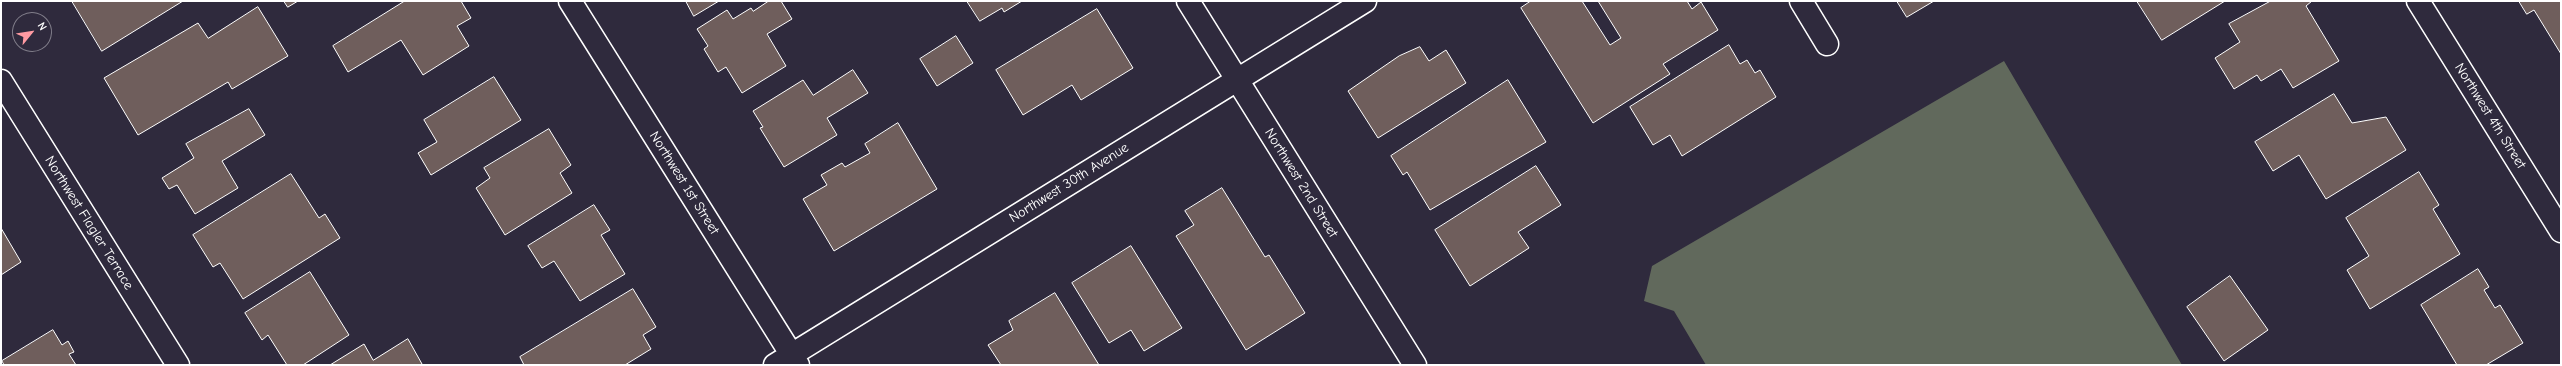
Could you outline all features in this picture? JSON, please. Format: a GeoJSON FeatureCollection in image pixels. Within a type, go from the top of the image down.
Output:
{"type":"FeatureCollection","features":[{"type":"Feature","properties":{"kind":"street","name":"Northwest 1st Street"},"geometry":{"type":"LineString","coordinates":[[570,1],[788,362]]}},
{"type":"Feature","properties":{"kind":"street","name":"Northwest 2nd Street"},"geometry":{"type":"LineString","coordinates":[[1188,1],[1415,365]]}},
{"type":"Feature","properties":{"kind":"street","name":"Northwest 30th Avenue"},"geometry":{"type":"LineString","coordinates":[[788,362],[1236,79],[1365,1]]}},
{"type":"Feature","properties":{"kind":"street"},"geometry":{"type":"LineString","coordinates":[[1801,1],[1827,44]]}},
{"type":"Feature","properties":{"kind":"street","name":"Northwest 4th Street"},"geometry":{"type":"LineString","coordinates":[[2418,1],[2561,231]]}},
{"type":"Feature","properties":{"kind":"street","name":"Northwest Flagler Terrace"},"geometry":{"type":"LineString","coordinates":[[1,81],[178,365]]}},
{"type":"Feature","properties":{"kind":"green space"},"geometry":{"type":"Polygon","coordinates":[[[2004,61],[2182,365],[1706,365],[1674,311],[1644,301],[1652,266],[2004,61]]]}},
{"type":"Feature","properties":{"kind":"building"},"geometry":{"type":"Polygon","coordinates":[[[72,1],[183,1],[102,51],[72,1]]]}},
{"type":"Feature","properties":{"kind":"building"},"geometry":{"type":"Polygon","coordinates":[[[284,1],[298,1],[288,7],[284,1]]]}},
{"type":"Feature","properties":{"kind":"building"},"geometry":{"type":"Polygon","coordinates":[[[405,1],[461,1],[471,18],[457,26],[469,46],[423,75],[401,40],[348,72],[333,46],[405,1]]]}},
{"type":"Feature","properties":{"kind":"building"},"geometry":{"type":"Polygon","coordinates":[[[686,1],[719,1],[694,16],[686,1]]]}},
{"type":"Feature","properties":{"kind":"building"},"geometry":{"type":"Polygon","coordinates":[[[769,1],[781,1],[792,19],[767,34],[786,66],[742,93],[726,67],[718,72],[704,49],[708,46],[697,29],[727,10],[733,19],[751,8],[753,11],[769,1]]]}},
{"type":"Feature","properties":{"kind":"building"},"geometry":{"type":"Polygon","coordinates":[[[967,1],[1022,1],[1004,12],[1002,8],[980,21],[967,1]]]}},
{"type":"Feature","properties":{"kind":"building"},"geometry":{"type":"Polygon","coordinates":[[[1531,1],[1582,1],[1610,45],[1621,38],[1598,1],[1687,1],[1692,9],[1701,2],[1718,30],[1663,64],[1670,74],[1593,123],[1521,8],[1531,1]]]}},
{"type":"Feature","properties":{"kind":"building"},"geometry":{"type":"Polygon","coordinates":[[[1897,1],[1934,1],[1907,17],[1897,1]]]}},
{"type":"Feature","properties":{"kind":"building"},"geometry":{"type":"Polygon","coordinates":[[[2137,1],[2225,1],[2162,40],[2137,1]]]}},
{"type":"Feature","properties":{"kind":"building"},"geometry":{"type":"Polygon","coordinates":[[[2271,1],[2312,1],[2306,6],[2339,61],[2293,88],[2281,69],[2261,81],[2257,75],[2234,89],[2215,58],[2240,42],[2229,24],[2271,1]]]}},
{"type":"Feature","properties":{"kind":"building"},"geometry":{"type":"Polygon","coordinates":[[[2519,1],[2561,1],[2561,54],[2534,10],[2527,14],[2519,1]]]}},
{"type":"Feature","properties":{"kind":"building"},"geometry":{"type":"Polygon","coordinates":[[[258,7],[288,56],[232,89],[228,82],[138,135],[104,78],[198,23],[208,38],[258,7]]]}},
{"type":"Feature","properties":{"kind":"building"},"geometry":{"type":"Polygon","coordinates":[[[1097,9],[1133,68],[1081,100],[1072,85],[1023,115],[996,70],[1097,9]]]}},
{"type":"Feature","properties":{"kind":"building"},"geometry":{"type":"Polygon","coordinates":[[[956,36],[973,63],[937,86],[920,59],[956,36]]]}},
{"type":"Feature","properties":{"kind":"building"},"geometry":{"type":"Polygon","coordinates":[[[1729,45],[1740,64],[1747,60],[1755,73],[1760,70],[1776,97],[1682,156],[1670,135],[1653,145],[1630,107],[1729,45]]]}},
{"type":"Feature","properties":{"kind":"building"},"geometry":{"type":"Polygon","coordinates":[[[1420,47],[1429,61],[1446,50],[1466,83],[1378,138],[1348,91],[1399,56],[1420,47]]]}},
{"type":"Feature","properties":{"kind":"building"},"geometry":{"type":"Polygon","coordinates":[[[853,70],[868,93],[827,118],[837,135],[784,167],[760,128],[763,127],[753,111],[803,80],[813,95],[853,70]]]}},
{"type":"Feature","properties":{"kind":"building"},"geometry":{"type":"Polygon","coordinates":[[[494,77],[521,120],[431,175],[418,153],[437,142],[424,120],[494,77]]]}},
{"type":"Feature","properties":{"kind":"building"},"geometry":{"type":"Polygon","coordinates":[[[1508,80],[1546,142],[1430,210],[1407,172],[1403,175],[1391,156],[1508,80]]]}},
{"type":"Feature","properties":{"kind":"building"},"geometry":{"type":"Polygon","coordinates":[[[2334,94],[2352,123],[2386,117],[2406,150],[2326,199],[2299,155],[2273,171],[2255,142],[2334,94]]]}},
{"type":"Feature","properties":{"kind":"building"},"geometry":{"type":"Polygon","coordinates":[[[249,109],[265,135],[222,161],[238,188],[195,214],[177,185],[169,189],[162,178],[194,158],[186,144],[249,109]]]}},
{"type":"Feature","properties":{"kind":"building"},"geometry":{"type":"Polygon","coordinates":[[[898,123],[937,189],[834,251],[803,199],[827,185],[821,175],[842,163],[845,167],[870,153],[865,144],[898,123]]]}},
{"type":"Feature","properties":{"kind":"building"},"geometry":{"type":"Polygon","coordinates":[[[549,129],[571,165],[560,173],[572,193],[505,235],[476,188],[490,178],[484,168],[549,129]]]}},
{"type":"Feature","properties":{"kind":"building"},"geometry":{"type":"Polygon","coordinates":[[[1536,166],[1561,205],[1518,232],[1529,248],[1470,286],[1435,230],[1536,166]]]}},
{"type":"Feature","properties":{"kind":"building"},"geometry":{"type":"Polygon","coordinates":[[[2419,172],[2439,205],[2433,209],[2460,254],[2370,309],[2347,270],[2369,256],[2346,218],[2419,172]]]}},
{"type":"Feature","properties":{"kind":"building"},"geometry":{"type":"Polygon","coordinates":[[[291,174],[319,218],[325,214],[340,238],[243,299],[220,263],[213,267],[193,235],[291,174]]]}},
{"type":"Feature","properties":{"kind":"building"},"geometry":{"type":"Polygon","coordinates":[[[1222,188],[1265,257],[1269,255],[1305,313],[1246,350],[1176,236],[1194,225],[1185,211],[1222,188]]]}},
{"type":"Feature","properties":{"kind":"building"},"geometry":{"type":"Polygon","coordinates":[[[594,205],[610,230],[601,235],[625,274],[580,301],[554,261],[542,268],[528,246],[594,205]]]}},
{"type":"Feature","properties":{"kind":"building"},"geometry":{"type":"Polygon","coordinates":[[[1,228],[21,262],[1,275],[1,228]]]}},
{"type":"Feature","properties":{"kind":"building"},"geometry":{"type":"Polygon","coordinates":[[[1131,246],[1182,328],[1144,351],[1131,330],[1109,343],[1072,283],[1131,246]]]}},
{"type":"Feature","properties":{"kind":"building"},"geometry":{"type":"Polygon","coordinates":[[[2478,269],[2489,287],[2484,290],[2495,308],[2500,305],[2523,343],[2486,365],[2457,365],[2421,305],[2478,269]]]}},
{"type":"Feature","properties":{"kind":"building"},"geometry":{"type":"Polygon","coordinates":[[[310,272],[349,335],[303,365],[287,365],[268,335],[262,340],[245,313],[310,272]]]}},
{"type":"Feature","properties":{"kind":"building"},"geometry":{"type":"Polygon","coordinates":[[[2230,276],[2268,330],[2224,361],[2187,307],[2230,276]]]}},
{"type":"Feature","properties":{"kind":"building"},"geometry":{"type":"Polygon","coordinates":[[[633,289],[656,327],[643,335],[651,349],[625,365],[524,365],[520,357],[633,289]]]}},
{"type":"Feature","properties":{"kind":"building"},"geometry":{"type":"Polygon","coordinates":[[[1055,293],[1099,365],[1001,365],[988,345],[1013,330],[1009,321],[1055,293]]]}},
{"type":"Feature","properties":{"kind":"building"},"geometry":{"type":"Polygon","coordinates":[[[53,330],[62,345],[68,341],[74,352],[69,354],[76,365],[4,365],[2,361],[53,330]]]}},
{"type":"Feature","properties":{"kind":"building"},"geometry":{"type":"Polygon","coordinates":[[[408,339],[422,364],[330,365],[364,344],[373,360],[408,339]]]}}]}
